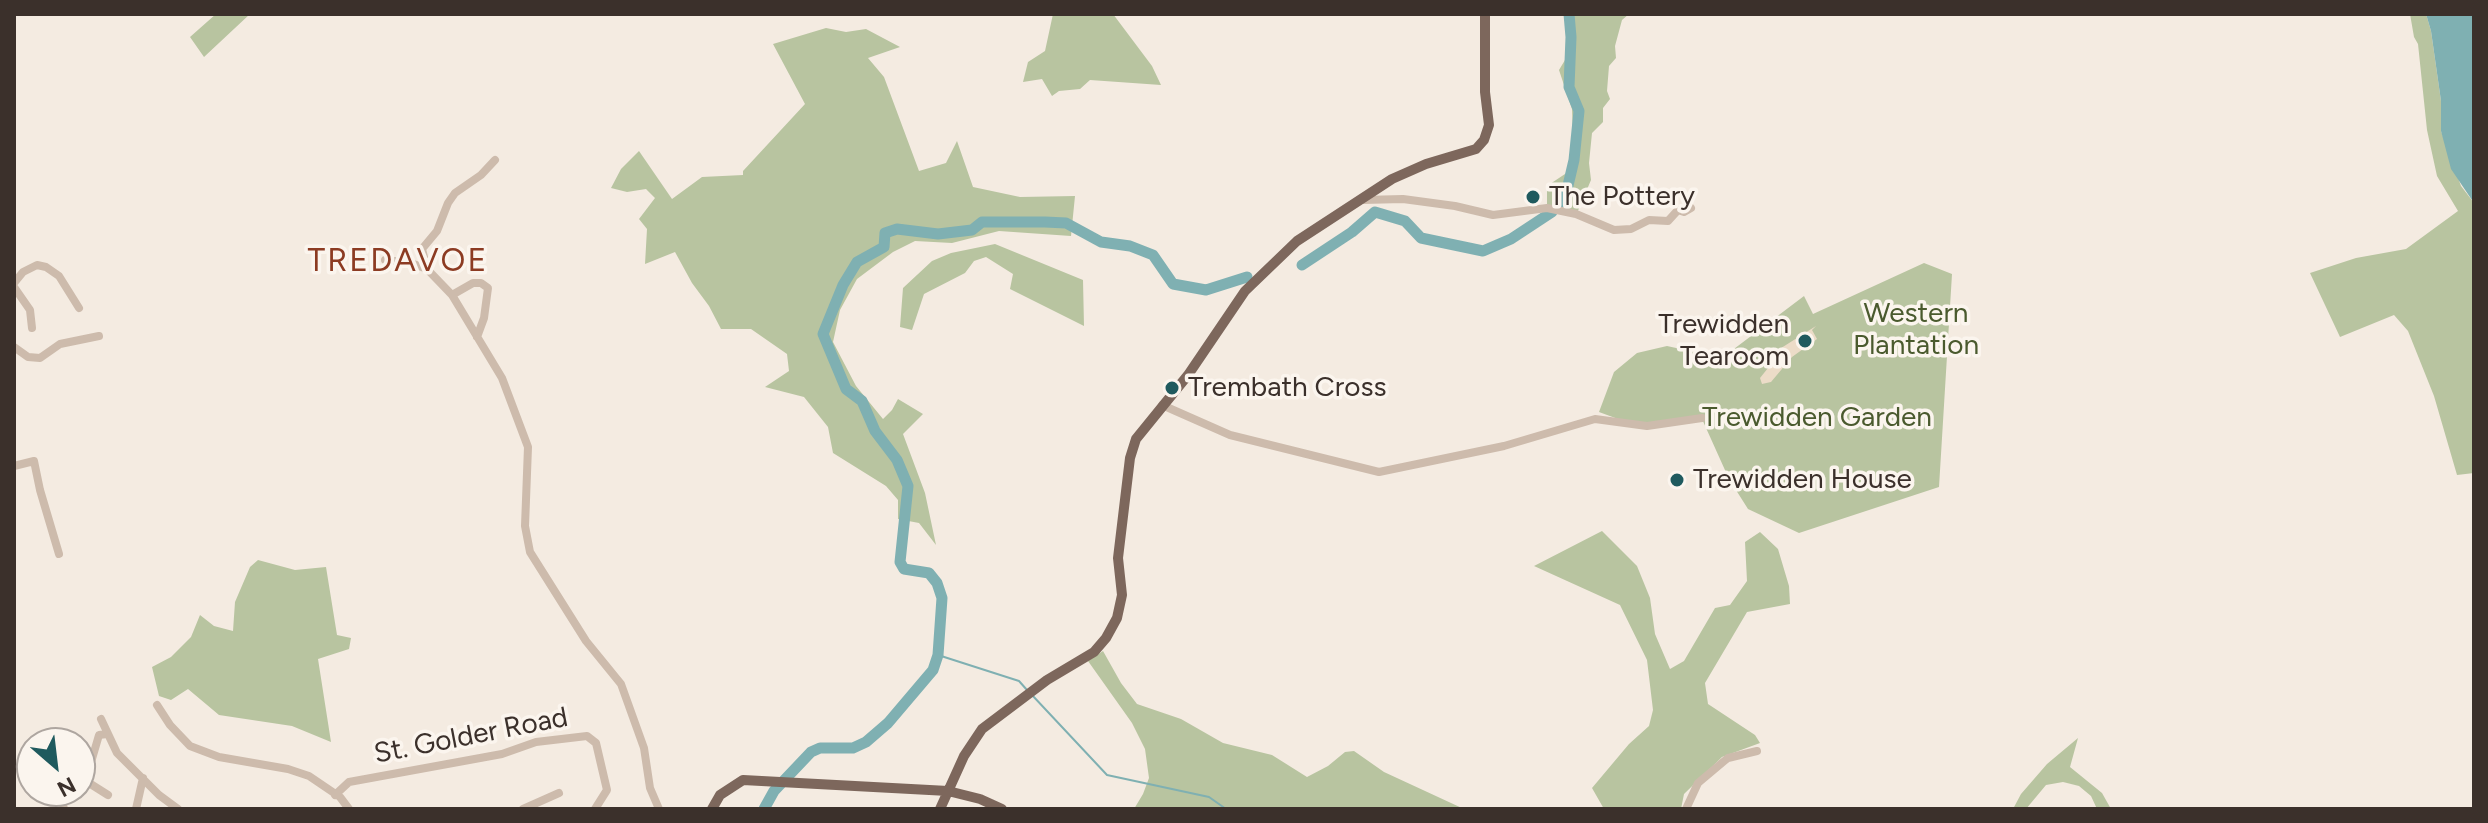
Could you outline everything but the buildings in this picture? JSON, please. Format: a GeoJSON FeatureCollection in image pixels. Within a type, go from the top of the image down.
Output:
{"type":"FeatureCollection","features":[{"type":"Feature","properties":{"kind":"main road"},"geometry":{"type":"LineString","coordinates":[[940,809],[964,756],[982,729],[1029,692],[1094,652],[1117,618],[1122,595],[1118,558],[1130,458],[1136,439],[1188,375],[1230,311],[1254,281],[1297,241],[1392,179],[1426,164],[1476,149],[1484,140],[1489,125],[1485,92],[1485,14]]}},
{"type":"Feature","properties":{"kind":"main road"},"geometry":{"type":"LineString","coordinates":[[712,809],[720,795],[740,780],[948,791],[980,799],[1002,809]]}},
{"type":"Feature","properties":{"kind":"street"},"geometry":{"type":"LineString","coordinates":[[411,263],[437,231],[455,193],[481,175],[495,160]]}},
{"type":"Feature","properties":{"kind":"street"},"geometry":{"type":"LineString","coordinates":[[1363,200],[1403,199],[1493,215],[1547,208],[1576,214],[1614,230],[1631,229],[1649,220],[1668,221],[1678,210],[1684,212],[1691,208]]}},
{"type":"Feature","properties":{"kind":"street"},"geometry":{"type":"LineString","coordinates":[[422,249],[427,269]]}},
{"type":"Feature","properties":{"kind":"street"},"geometry":{"type":"LineString","coordinates":[[385,260],[411,263],[427,269],[452,295],[502,378],[528,447],[525,526],[530,552],[586,641],[621,684],[644,748],[650,788],[659,809]]}},
{"type":"Feature","properties":{"kind":"street"},"geometry":{"type":"LineString","coordinates":[[32,328],[30,310],[14,285],[23,272],[37,265],[59,276],[79,308]]}},
{"type":"Feature","properties":{"kind":"street"},"geometry":{"type":"LineString","coordinates":[[452,295],[473,283],[481,283],[488,288],[484,318],[477,337]]}},
{"type":"Feature","properties":{"kind":"street"},"geometry":{"type":"LineString","coordinates":[[14,347],[28,357],[40,358],[60,344],[99,336]]}},
{"type":"Feature","properties":{"kind":"street"},"geometry":{"type":"LineString","coordinates":[[1162,405],[1230,435],[1379,472],[1504,446],[1595,419],[1647,426],[1702,418]]}},
{"type":"Feature","properties":{"kind":"street"},"geometry":{"type":"LineString","coordinates":[[14,466],[34,461],[59,554]]}},
{"type":"Feature","properties":{"kind":"street"},"geometry":{"type":"LineString","coordinates":[[157,705],[170,725],[190,746],[219,757],[288,769],[309,776],[349,809]]}},
{"type":"Feature","properties":{"kind":"street"},"geometry":{"type":"LineString","coordinates":[[101,719],[117,753],[178,809]]}},
{"type":"Feature","properties":{"kind":"street"},"geometry":{"type":"LineString","coordinates":[[107,734],[99,735],[87,776],[89,783],[108,795]]}},
{"type":"Feature","properties":{"kind":"street","name":"St. Golder Road"},"geometry":{"type":"LineString","coordinates":[[335,795],[349,782],[502,754],[536,742],[587,736],[596,743],[607,790],[595,809]]}},
{"type":"Feature","properties":{"kind":"street"},"geometry":{"type":"LineString","coordinates":[[1686,809],[1698,783],[1723,762],[1757,751]]}},
{"type":"Feature","properties":{"kind":"street"},"geometry":{"type":"LineString","coordinates":[[136,809],[143,778]]}},
{"type":"Feature","properties":{"kind":"street"},"geometry":{"type":"LineString","coordinates":[[523,809],[559,793]]}},
{"type":"Feature","properties":{"kind":"green space"},"geometry":{"type":"Polygon","coordinates":[[[216,14],[250,14],[204,57],[190,37],[216,14]]]}},
{"type":"Feature","properties":{"kind":"green space"},"geometry":{"type":"Polygon","coordinates":[[[1053,14],[1113,14],[1152,66],[1161,85],[1090,80],[1080,89],[1059,91],[1052,96],[1042,79],[1023,82],[1028,62],[1045,51],[1053,14]]]}},
{"type":"Feature","properties":{"kind":"green space"},"geometry":{"type":"Polygon","coordinates":[[[1565,14],[1629,14],[1622,20],[1615,46],[1616,58],[1609,66],[1607,91],[1610,99],[1603,108],[1603,122],[1592,133],[1591,180],[1577,213],[1547,208],[1547,186],[1574,168],[1572,109],[1559,70],[1565,60],[1568,39],[1565,14]]]}},
{"type":"Feature","properties":{"kind":"green space"},"geometry":{"type":"Polygon","coordinates":[[[2410,14],[2426,14],[2441,101],[2441,131],[2461,186],[2474,203],[2474,473],[2457,475],[2434,396],[2408,331],[2394,315],[2340,337],[2310,273],[2356,258],[2406,249],[2458,211],[2437,176],[2427,130],[2418,44],[2410,14]]]}},
{"type":"Feature","properties":{"kind":"green space"},"geometry":{"type":"Polygon","coordinates":[[[826,28],[846,32],[866,29],[900,47],[868,58],[884,77],[919,171],[946,163],[957,141],[973,187],[1020,197],[1075,196],[1071,236],[999,231],[952,243],[915,241],[893,252],[857,279],[840,310],[833,342],[856,386],[883,419],[898,399],[923,414],[903,434],[925,493],[936,545],[919,523],[898,519],[898,500],[886,486],[833,453],[828,427],[804,397],[765,387],[789,371],[787,354],[751,329],[721,329],[675,252],[645,264],[647,229],[639,219],[655,198],[646,189],[627,192],[611,188],[621,169],[639,151],[672,199],[702,177],[743,175],[743,171],[805,104],[773,44],[826,28]]]}},
{"type":"Feature","properties":{"kind":"green space"},"geometry":{"type":"Polygon","coordinates":[[[995,244],[1083,280],[1084,326],[1010,289],[1013,274],[986,257],[974,261],[965,273],[924,294],[912,330],[900,327],[903,288],[932,261],[951,253],[995,244]]]}},
{"type":"Feature","properties":{"kind":"green space","name":"Trewidden Garden"},"geometry":{"type":"Polygon","coordinates":[[[1924,263],[1952,274],[1939,487],[1799,533],[1748,509],[1729,479],[1702,419],[1637,426],[1599,412],[1614,372],[1637,353],[1667,346],[1722,358],[1804,296],[1813,314],[1924,263]]]}},
{"type":"Feature","properties":{"kind":"green space"},"geometry":{"type":"Polygon","coordinates":[[[1602,531],[1637,566],[1650,598],[1655,634],[1670,669],[1684,661],[1715,608],[1730,605],[1747,581],[1745,542],[1760,532],[1778,549],[1789,586],[1790,604],[1747,612],[1705,683],[1708,704],[1755,735],[1760,743],[1722,757],[1684,794],[1681,809],[1604,809],[1592,788],[1629,744],[1649,726],[1653,710],[1647,660],[1620,605],[1534,566],[1602,531]]]}},
{"type":"Feature","properties":{"kind":"green space"},"geometry":{"type":"Polygon","coordinates":[[[258,560],[295,570],[326,567],[337,635],[351,638],[349,649],[318,659],[331,742],[292,726],[219,715],[188,689],[171,700],[159,696],[152,667],[171,657],[191,637],[200,615],[214,626],[233,631],[235,602],[250,567],[258,560]]]}},
{"type":"Feature","properties":{"kind":"green space"},"geometry":{"type":"Polygon","coordinates":[[[1103,651],[1137,704],[1181,719],[1223,743],[1272,755],[1307,777],[1345,752],[1354,751],[1384,772],[1464,809],[1134,809],[1149,778],[1145,749],[1132,723],[1088,661],[1103,651]]]}},
{"type":"Feature","properties":{"kind":"green space"},"geometry":{"type":"Polygon","coordinates":[[[2078,738],[2070,767],[2102,793],[2111,809],[2097,809],[2091,796],[2079,786],[2063,782],[2046,785],[2026,809],[2013,809],[2021,794],[2047,764],[2078,738]]]}},
{"type":"Feature","properties":{"kind":"shaded area"},"geometry":{"type":"Polygon","coordinates":[[[1816,326],[1812,330],[1817,339],[1792,357],[1771,382],[1762,384],[1760,378],[1780,353],[1778,350],[1816,326]]]}},
{"type":"Feature","properties":{"kind":"water"},"geometry":{"type":"Polygon","coordinates":[[[2426,14],[2474,14],[2474,203],[2451,169],[2441,131],[2441,101],[2426,14]]]}},
{"type":"Feature","properties":{"kind":"waterway"},"geometry":{"type":"LineString","coordinates":[[1557,207],[1566,194],[1574,160],[1579,111],[1569,87],[1569,14]]}},
{"type":"Feature","properties":{"kind":"waterway"},"geometry":{"type":"LineString","coordinates":[[1302,265],[1352,232],[1375,212],[1405,221],[1421,238],[1483,251],[1511,239],[1552,212]]}},
{"type":"Feature","properties":{"kind":"waterway"},"geometry":{"type":"LineString","coordinates":[[764,809],[774,791],[811,752],[820,748],[853,748],[866,742],[888,723],[933,670],[938,655],[942,598],[937,583],[929,573],[904,569],[900,562],[908,486],[897,460],[875,431],[862,401],[846,389],[823,334],[843,285],[857,262],[884,247],[885,233],[897,229],[938,234],[972,230],[982,222],[1045,222],[1066,223],[1101,242],[1130,246],[1153,255],[1173,284],[1206,290],[1247,277]]}},
{"type":"Feature","properties":{"kind":"waterway"},"geometry":{"type":"LineString","coordinates":[[938,655],[1019,681],[1027,690]]}},
{"type":"Feature","properties":{"kind":"waterway"},"geometry":{"type":"LineString","coordinates":[[1032,695],[1107,775],[1209,797],[1226,809]]}},
{"type":"Feature","properties":{"kind":"place","name":"The Pottery"},"geometry":{"type":"Point","coordinates":[1533,197]}},
{"type":"Feature","properties":{"kind":"place","name":"Trewidden Tearoom"},"geometry":{"type":"Point","coordinates":[1805,341]}},
{"type":"Feature","properties":{"kind":"place","name":"Trembath Cross"},"geometry":{"type":"Point","coordinates":[1172,388]}},
{"type":"Feature","properties":{"kind":"place","name":"Trewidden House"},"geometry":{"type":"Point","coordinates":[1677,480]}},
{"type":"Feature","properties":{"kind":"district","name":"TREDAVOE"},"geometry":{"type":"Point","coordinates":[398,262]}},
{"type":"Feature","properties":{"kind":"park label","name":"Western Plantation"},"geometry":{"type":"Point","coordinates":[1916,330]}}]}
